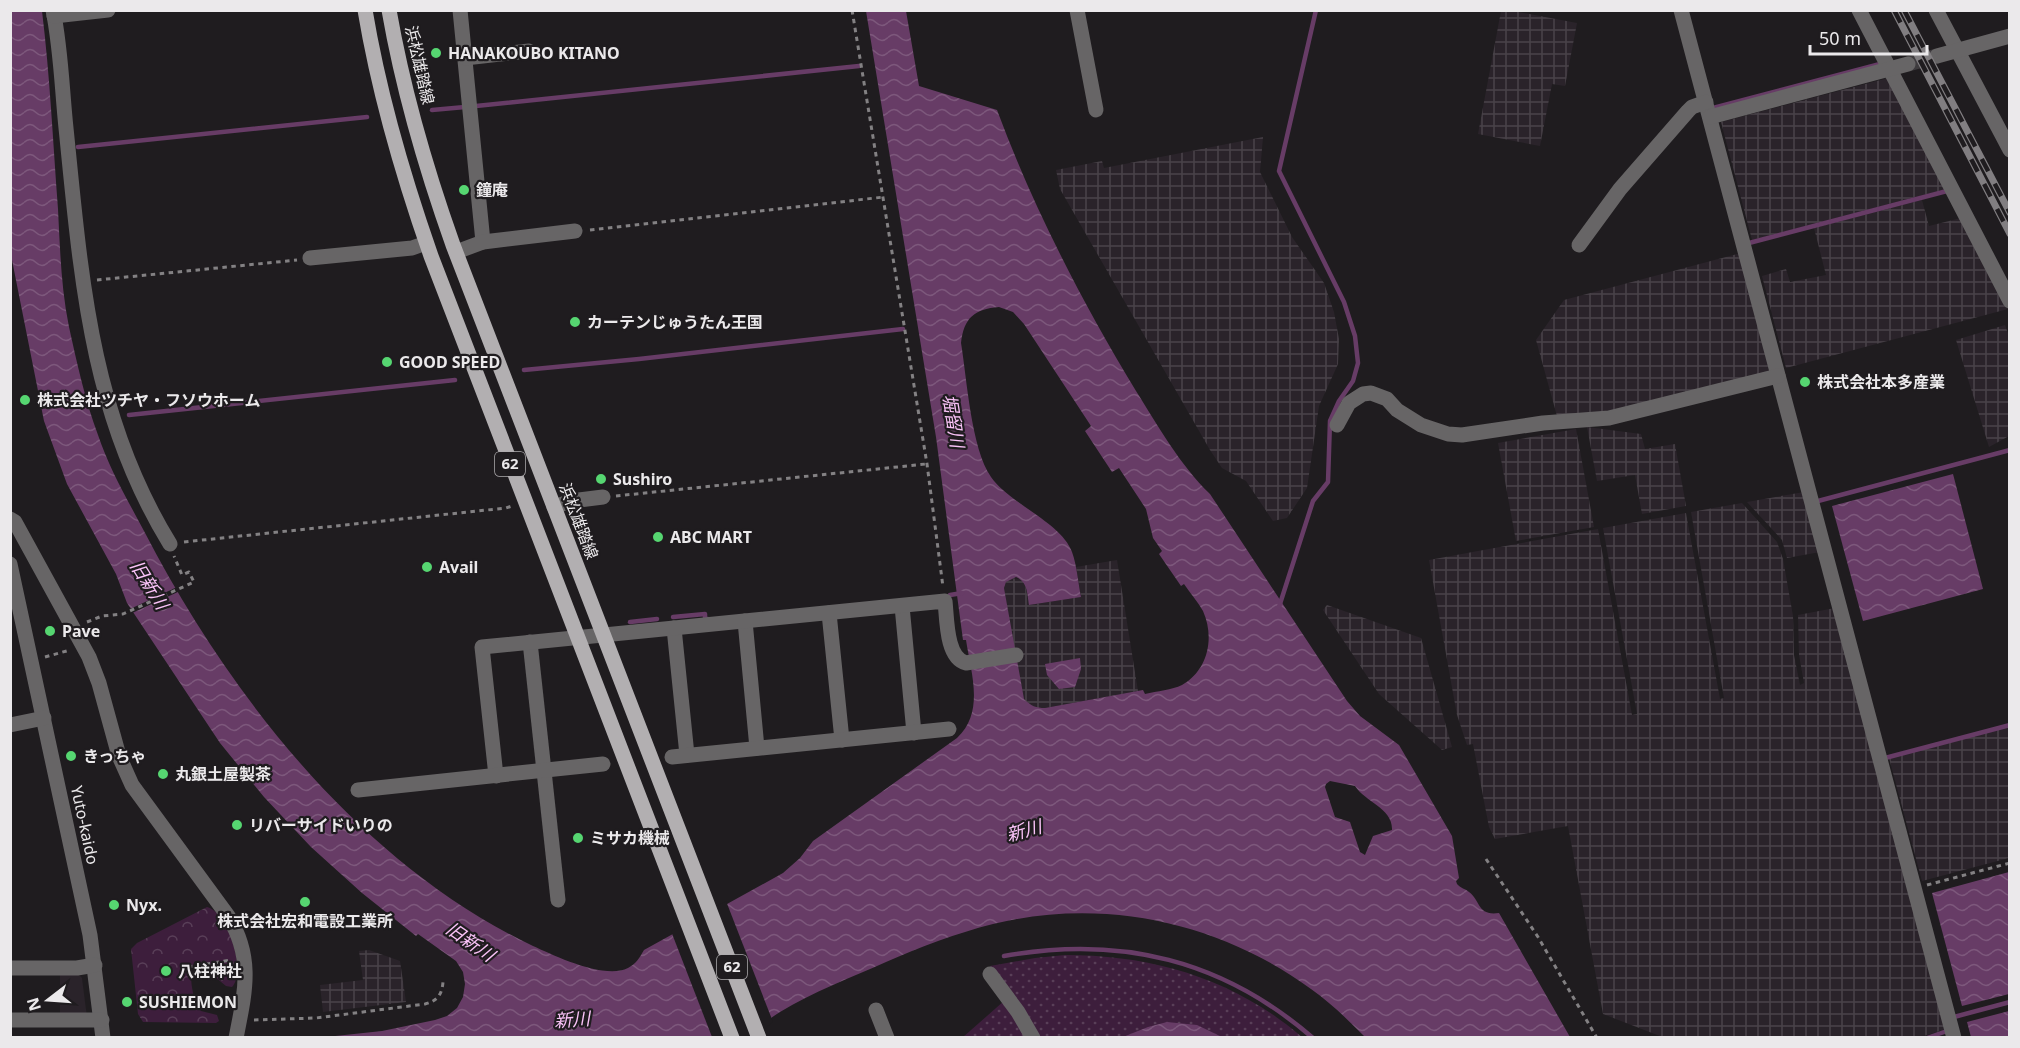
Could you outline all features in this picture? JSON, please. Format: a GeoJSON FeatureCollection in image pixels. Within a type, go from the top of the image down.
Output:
{"type":"FeatureCollection","features":[{"type":"Feature","properties":{"kind":"main road","name":"62"},"geometry":{"type":"LineString","coordinates":[[364,10],[391,128],[426,243],[732,1038]]}},
{"type":"Feature","properties":{"kind":"main road","name":"浜松雄踏線"},"geometry":{"type":"LineString","coordinates":[[389,10],[415,124],[456,252],[759,1038]]}},
{"type":"Feature","properties":{"kind":"street"},"geometry":{"type":"LineString","coordinates":[[108,10],[54,13],[82,282],[96,357],[117,431],[142,494],[170,544]]}},
{"type":"Feature","properties":{"kind":"street"},"geometry":{"type":"LineString","coordinates":[[460,10],[483,242]]}},
{"type":"Feature","properties":{"kind":"street"},"geometry":{"type":"LineString","coordinates":[[1077,10],[1096,110]]}},
{"type":"Feature","properties":{"kind":"street"},"geometry":{"type":"LineString","coordinates":[[1681,10],[1954,1038]]}},
{"type":"Feature","properties":{"kind":"street"},"geometry":{"type":"LineString","coordinates":[[1859,10],[2010,302]]}},
{"type":"Feature","properties":{"kind":"street"},"geometry":{"type":"LineString","coordinates":[[1936,10],[2010,150]]}},
{"type":"Feature","properties":{"kind":"street"},"geometry":{"type":"LineString","coordinates":[[1937,56],[2010,36]]}},
{"type":"Feature","properties":{"kind":"street"},"geometry":{"type":"LineString","coordinates":[[465,58],[529,51]]}},
{"type":"Feature","properties":{"kind":"street"},"geometry":{"type":"LineString","coordinates":[[1579,245],[1620,189],[1692,107],[1708,110],[1908,64]]}},
{"type":"Feature","properties":{"kind":"street"},"geometry":{"type":"LineString","coordinates":[[456,252],[483,242],[575,231]]}},
{"type":"Feature","properties":{"kind":"street"},"geometry":{"type":"LineString","coordinates":[[310,258],[412,248],[426,243]]}},
{"type":"Feature","properties":{"kind":"street"},"geometry":{"type":"LineString","coordinates":[[1337,425],[1349,403],[1363,394],[1371,393],[1387,399],[1397,410],[1421,425],[1448,434],[1462,435],[1553,422],[1621,416],[1778,376]]}},
{"type":"Feature","properties":{"kind":"street"},"geometry":{"type":"LineString","coordinates":[[554,507],[571,501],[603,497]]}},
{"type":"Feature","properties":{"kind":"street"},"geometry":{"type":"LineString","coordinates":[[10,519],[15,522],[95,670],[119,756],[132,785],[228,916],[239,936],[245,958],[246,982],[239,1027]]}},
{"type":"Feature","properties":{"kind":"street","name":"Yuto-kaido"},"geometry":{"type":"LineString","coordinates":[[10,564],[95,965],[103,1028]]}},
{"type":"Feature","properties":{"kind":"street"},"geometry":{"type":"LineString","coordinates":[[496,776],[482,647],[945,601],[955,658],[966,663],[1016,655]]}},
{"type":"Feature","properties":{"kind":"street"},"geometry":{"type":"LineString","coordinates":[[902,606],[914,733]]}},
{"type":"Feature","properties":{"kind":"street"},"geometry":{"type":"LineString","coordinates":[[829,613],[842,740]]}},
{"type":"Feature","properties":{"kind":"street"},"geometry":{"type":"LineString","coordinates":[[745,621],[758,748]]}},
{"type":"Feature","properties":{"kind":"street"},"geometry":{"type":"LineString","coordinates":[[674,628],[680,756],[949,729]]}},
{"type":"Feature","properties":{"kind":"street"},"geometry":{"type":"LineString","coordinates":[[530,642],[558,900]]}},
{"type":"Feature","properties":{"kind":"street"},"geometry":{"type":"LineString","coordinates":[[10,725],[44,718]]}},
{"type":"Feature","properties":{"kind":"street"},"geometry":{"type":"LineString","coordinates":[[358,790],[603,764]]}},
{"type":"Feature","properties":{"kind":"street"},"geometry":{"type":"LineString","coordinates":[[10,968],[77,968],[95,965]]}},
{"type":"Feature","properties":{"kind":"street"},"geometry":{"type":"LineString","coordinates":[[990,974],[1018,1012],[1033,1038]]}},
{"type":"Feature","properties":{"kind":"street"},"geometry":{"type":"LineString","coordinates":[[876,1010],[887,1038]]}},
{"type":"Feature","properties":{"kind":"street"},"geometry":{"type":"LineString","coordinates":[[10,1020],[103,1028]]}},
{"type":"Feature","properties":{"kind":"path"},"geometry":{"type":"LineString","coordinates":[[852,10],[927,464],[945,601]]}},
{"type":"Feature","properties":{"kind":"path"},"geometry":{"type":"LineString","coordinates":[[575,231],[884,197]]}},
{"type":"Feature","properties":{"kind":"path"},"geometry":{"type":"LineString","coordinates":[[82,282],[310,258]]}},
{"type":"Feature","properties":{"kind":"path"},"geometry":{"type":"LineString","coordinates":[[603,497],[927,464]]}},
{"type":"Feature","properties":{"kind":"path"},"geometry":{"type":"LineString","coordinates":[[170,544],[506,508],[524,501]]}},
{"type":"Feature","properties":{"kind":"path"},"geometry":{"type":"LineString","coordinates":[[102,616],[123,614],[194,582],[189,572],[182,575]]}},
{"type":"Feature","properties":{"kind":"path"},"geometry":{"type":"LineString","coordinates":[[31,660],[72,649],[82,643]]}},
{"type":"Feature","properties":{"kind":"path"},"geometry":{"type":"LineString","coordinates":[[1486,859],[1538,937],[1597,1038]]}},
{"type":"Feature","properties":{"kind":"path"},"geometry":{"type":"LineString","coordinates":[[1914,888],[2010,863]]}},
{"type":"Feature","properties":{"kind":"path"},"geometry":{"type":"LineString","coordinates":[[188,967],[245,958]]}},
{"type":"Feature","properties":{"kind":"path"},"geometry":{"type":"LineString","coordinates":[[239,1027],[250,1020],[310,1019],[425,1004],[438,997],[443,982]]}},
{"type":"Feature","properties":{"kind":"shaded area"},"geometry":{"type":"Polygon","coordinates":[[[1501,11],[1513,11],[1577,23],[1565,86],[1552,84],[1540,146],[1478,134],[1501,11]]]}},
{"type":"Feature","properties":{"kind":"shaded area"},"geometry":{"type":"Polygon","coordinates":[[[1888,78],[1946,189],[1752,240],[1721,122],[1888,78]]]}},
{"type":"Feature","properties":{"kind":"shaded area"},"geometry":{"type":"Polygon","coordinates":[[[1263,137],[1260,172],[1292,237],[1324,283],[1334,312],[1339,339],[1338,364],[1319,406],[1307,488],[1287,518],[1273,521],[1246,481],[1222,468],[1210,450],[1060,189],[1056,170],[1102,161],[1104,168],[1263,137]]]}},
{"type":"Feature","properties":{"kind":"shaded area"},"geometry":{"type":"Polygon","coordinates":[[[1922,200],[1929,226],[1961,218],[2008,309],[1786,368],[1762,276],[1786,269],[1790,282],[1826,275],[1814,228],[1922,200]]]}},
{"type":"Feature","properties":{"kind":"shaded area"},"geometry":{"type":"Polygon","coordinates":[[[1741,253],[1772,372],[1631,409],[1557,416],[1536,340],[1564,300],[1741,253]]]}},
{"type":"Feature","properties":{"kind":"shaded area"},"geometry":{"type":"Polygon","coordinates":[[[2005,325],[2010,339],[2009,436],[1989,447],[1956,340],[2005,325]]]}},
{"type":"Feature","properties":{"kind":"shaded area"},"geometry":{"type":"Polygon","coordinates":[[[1587,427],[1641,434],[1645,449],[1675,444],[1686,506],[1642,514],[1635,475],[1597,481],[1587,427]]]}},
{"type":"Feature","properties":{"kind":"shaded area"},"geometry":{"type":"Polygon","coordinates":[[[1576,429],[1594,527],[1516,541],[1498,443],[1576,429]]]}},
{"type":"Feature","properties":{"kind":"shaded area"},"geometry":{"type":"Polygon","coordinates":[[[1804,492],[1820,552],[1787,558],[1782,540],[1747,502],[1804,492]]]}},
{"type":"Feature","properties":{"kind":"shaded area"},"geometry":{"type":"Polygon","coordinates":[[[1742,503],[1777,542],[1783,559],[1793,616],[1794,655],[1800,685],[1804,683],[1799,655],[1798,615],[1835,608],[1946,1029],[1918,1038],[1665,1038],[1603,1014],[1568,826],[1495,839],[1489,827],[1473,744],[1467,745],[1457,715],[1429,560],[1598,529],[1632,715],[1637,714],[1603,528],[1686,513],[1720,699],[1724,698],[1691,512],[1742,503]]]}},
{"type":"Feature","properties":{"kind":"shaded area"},"geometry":{"type":"Polygon","coordinates":[[[1117,560],[1138,691],[1045,708],[1029,705],[1021,692],[1004,588],[1006,582],[1010,578],[1021,579],[1025,584],[1029,605],[1081,597],[1076,567],[1117,560]]]}},
{"type":"Feature","properties":{"kind":"shaded area"},"geometry":{"type":"Polygon","coordinates":[[[1327,605],[1421,638],[1452,747],[1442,750],[1379,694],[1323,610],[1327,605]]]}},
{"type":"Feature","properties":{"kind":"shaded area"},"geometry":{"type":"Polygon","coordinates":[[[2009,726],[2009,858],[1922,881],[1889,758],[2009,726]]]}},
{"type":"Feature","properties":{"kind":"shaded area"},"geometry":{"type":"Polygon","coordinates":[[[369,950],[400,961],[406,1002],[323,1012],[320,985],[363,980],[359,951],[369,950]]]}},
{"type":"Feature","properties":{"kind":"shaded area"},"geometry":{"type":"Polygon","coordinates":[[[60,974],[78,974],[82,978],[87,1017],[60,1017],[60,974]]]}},
{"type":"Feature","properties":{"kind":"green space"},"geometry":{"type":"Polygon","coordinates":[[[207,907],[215,911],[222,919],[236,956],[236,979],[232,987],[226,986],[195,961],[191,971],[197,1007],[201,1011],[217,1015],[219,1021],[216,1023],[143,1022],[138,1014],[131,949],[137,943],[207,907]]]}},
{"type":"Feature","properties":{"kind":"green space"},"geometry":{"type":"Polygon","coordinates":[[[1065,955],[1130,960],[1191,974],[1249,1000],[1302,1037],[1039,1037],[1009,989],[990,966],[1065,955]]]}},
{"type":"Feature","properties":{"kind":"green space"},"geometry":{"type":"Polygon","coordinates":[[[1004,1001],[1026,1038],[962,1038],[1004,1001]]]}},
{"type":"Feature","properties":{"kind":"water"},"geometry":{"type":"Polygon","coordinates":[[[10,11],[42,11],[63,283],[66,312],[78,368],[93,422],[107,459],[178,593],[217,654],[260,714],[306,770],[357,822],[412,870],[470,911],[533,946],[580,965],[618,971],[633,964],[644,950],[783,873],[800,858],[813,841],[957,738],[966,728],[971,716],[973,679],[966,640],[963,640],[936,437],[866,11],[906,11],[919,86],[997,110],[1026,182],[1060,254],[1136,391],[1179,458],[1210,494],[1347,701],[1360,716],[1399,745],[1452,836],[1459,878],[1456,881],[1457,884],[1473,896],[1483,910],[1499,913],[1570,1037],[1365,1037],[1311,989],[1275,966],[1238,947],[1199,932],[1159,921],[1118,915],[1077,913],[1035,916],[993,924],[925,946],[805,998],[776,1015],[747,1037],[326,1037],[382,1031],[447,1016],[457,1008],[463,997],[465,984],[463,972],[456,961],[418,934],[416,936],[362,893],[311,847],[264,797],[220,743],[127,603],[116,574],[67,484],[44,421],[11,255],[10,11]],[[999,307],[983,310],[972,316],[962,334],[961,343],[971,413],[979,449],[991,477],[1000,487],[1047,522],[1066,541],[1074,557],[1081,597],[1029,605],[1026,589],[1020,579],[1016,577],[1006,582],[1004,588],[1024,699],[1034,706],[1045,708],[1143,690],[1145,694],[1182,685],[1198,671],[1207,652],[1207,621],[1203,611],[1184,584],[1181,586],[1159,554],[1162,551],[1153,538],[1146,509],[1119,468],[1112,472],[1085,431],[1091,426],[1024,324],[1013,312],[999,307]],[[1330,781],[1325,787],[1335,817],[1350,822],[1360,852],[1365,855],[1373,836],[1392,830],[1391,822],[1383,811],[1355,786],[1330,781]]]}},
{"type":"Feature","properties":{"kind":"water"},"geometry":{"type":"Polygon","coordinates":[[[1953,474],[1983,589],[1863,621],[1832,506],[1953,474]]]}},
{"type":"Feature","properties":{"kind":"water"},"geometry":{"type":"Polygon","coordinates":[[[1080,658],[1081,669],[1075,687],[1059,689],[1047,675],[1045,664],[1080,658]]]}},
{"type":"Feature","properties":{"kind":"water"},"geometry":{"type":"Polygon","coordinates":[[[2009,872],[2009,994],[1962,1006],[1932,893],[2009,872]]]}},
{"type":"Feature","properties":{"kind":"water"},"geometry":{"type":"Polygon","coordinates":[[[2009,1011],[2009,1037],[1971,1037],[1967,1022],[2009,1011]]]}},
{"type":"Feature","properties":{"kind":"water"},"geometry":{"type":"Polygon","coordinates":[[[1167,1022],[1197,1025],[1222,1037],[1123,1037],[1167,1022]]]}},
{"type":"Feature","properties":{"kind":"pier"},"geometry":{"type":"Polygon","coordinates":[[[177,587],[180,591],[130,614],[128,610],[177,587]]]}},
{"type":"Feature","properties":{"kind":"pier"},"geometry":{"type":"Polygon","coordinates":[[[726,901],[773,1022],[752,1038],[712,1037],[671,931],[726,901]]]}},
{"type":"Feature","properties":{"kind":"waterway"},"geometry":{"type":"LineString","coordinates":[[1279,607],[1313,501],[1328,482],[1330,421],[1339,401],[1353,381],[1358,363],[1355,336],[1344,302],[1279,171],[1316,10]]}},
{"type":"Feature","properties":{"kind":"waterway"},"geometry":{"type":"LineString","coordinates":[[1714,110],[1713,108],[1880,64]]}},
{"type":"Feature","properties":{"kind":"waterway"},"geometry":{"type":"LineString","coordinates":[[476,106],[859,66]]}},
{"type":"Feature","properties":{"kind":"waterway"},"geometry":{"type":"LineString","coordinates":[[432,110],[465,107]]}},
{"type":"Feature","properties":{"kind":"waterway"},"geometry":{"type":"LineString","coordinates":[[78,147],[367,117]]}},
{"type":"Feature","properties":{"kind":"waterway"},"geometry":{"type":"LineString","coordinates":[[1749,243],[1947,191]]}},
{"type":"Feature","properties":{"kind":"waterway"},"geometry":{"type":"LineString","coordinates":[[524,370],[903,329]]}},
{"type":"Feature","properties":{"kind":"waterway"},"geometry":{"type":"LineString","coordinates":[[129,415],[455,380]]}},
{"type":"Feature","properties":{"kind":"waterway"},"geometry":{"type":"LineString","coordinates":[[1818,501],[2010,450]]}},
{"type":"Feature","properties":{"kind":"waterway"},"geometry":{"type":"LineString","coordinates":[[950,595],[962,593]]}},
{"type":"Feature","properties":{"kind":"waterway"},"geometry":{"type":"LineString","coordinates":[[673,617],[705,614],[705,619],[708,619]]}},
{"type":"Feature","properties":{"kind":"waterway"},"geometry":{"type":"LineString","coordinates":[[630,622],[657,619]]}},
{"type":"Feature","properties":{"kind":"waterway"},"geometry":{"type":"LineString","coordinates":[[1885,758],[2010,725]]}},
{"type":"Feature","properties":{"kind":"waterway"},"geometry":{"type":"LineString","coordinates":[[1004,956],[1047,950],[1089,949],[1129,952],[1169,960],[1207,972],[1243,989],[1279,1011],[1313,1038]]}},
{"type":"Feature","properties":{"kind":"waterway"},"geometry":{"type":"LineString","coordinates":[[1954,1017],[2010,1002]]}},
{"type":"Feature","properties":{"kind":"waterway"},"geometry":{"type":"LineString","coordinates":[[1927,1038],[1947,1031]]}},
{"type":"Feature","properties":{"kind":"tunnel"},"geometry":{"type":"LineString","coordinates":[[1908,64],[1937,56]]}},
{"type":"Feature","properties":{"kind":"railway"},"geometry":{"type":"LineString","coordinates":[[1894,10],[2010,234]]}},
{"type":"Feature","properties":{"kind":"railway"},"geometry":{"type":"LineString","coordinates":[[1904,10],[2010,213]]}},
{"type":"Feature","properties":{"kind":"place","name":"HANAKOUBO KITANO"},"geometry":{"type":"Point","coordinates":[436,53]}},
{"type":"Feature","properties":{"kind":"place","name":"鐘庵"},"geometry":{"type":"Point","coordinates":[464,190]}},
{"type":"Feature","properties":{"kind":"place","name":"カーテンじゅうたん王国"},"geometry":{"type":"Point","coordinates":[575,322]}},
{"type":"Feature","properties":{"kind":"place","name":"GOOD SPEED"},"geometry":{"type":"Point","coordinates":[387,362]}},
{"type":"Feature","properties":{"kind":"place","name":"株式会社本多産業"},"geometry":{"type":"Point","coordinates":[1805,382]}},
{"type":"Feature","properties":{"kind":"place","name":"株式会社ツチヤ・フソウホーム"},"geometry":{"type":"Point","coordinates":[25,400]}},
{"type":"Feature","properties":{"kind":"place","name":"Sushiro"},"geometry":{"type":"Point","coordinates":[601,479]}},
{"type":"Feature","properties":{"kind":"place","name":"ABC MART"},"geometry":{"type":"Point","coordinates":[658,537]}},
{"type":"Feature","properties":{"kind":"place","name":"Avail"},"geometry":{"type":"Point","coordinates":[427,567]}},
{"type":"Feature","properties":{"kind":"place","name":"Pave"},"geometry":{"type":"Point","coordinates":[50,631]}},
{"type":"Feature","properties":{"kind":"place","name":"きっちゃ"},"geometry":{"type":"Point","coordinates":[71,756]}},
{"type":"Feature","properties":{"kind":"place","name":"丸銀土屋製茶"},"geometry":{"type":"Point","coordinates":[163,774]}},
{"type":"Feature","properties":{"kind":"place","name":"リバーサイドいりの"},"geometry":{"type":"Point","coordinates":[237,825]}},
{"type":"Feature","properties":{"kind":"place","name":"ミサカ機械"},"geometry":{"type":"Point","coordinates":[578,838]}},
{"type":"Feature","properties":{"kind":"place","name":"株式会社宏和電設工業所"},"geometry":{"type":"Point","coordinates":[305,902]}},
{"type":"Feature","properties":{"kind":"place","name":"Nyx."},"geometry":{"type":"Point","coordinates":[114,905]}},
{"type":"Feature","properties":{"kind":"place","name":"八柱神社"},"geometry":{"type":"Point","coordinates":[166,971]}},
{"type":"Feature","properties":{"kind":"place","name":"SUSHIEMON"},"geometry":{"type":"Point","coordinates":[127,1002]}},
{"type":"Feature","properties":{"kind":"water label","name":"堀留川"},"geometry":{"type":"Point","coordinates":[953,421]}},
{"type":"Feature","properties":{"kind":"water label","name":"旧新川"},"geometry":{"type":"Point","coordinates":[149,585]}},
{"type":"Feature","properties":{"kind":"water label","name":"新川"},"geometry":{"type":"Point","coordinates":[1024,831]}},
{"type":"Feature","properties":{"kind":"water label","name":"旧新川"},"geometry":{"type":"Point","coordinates":[470,942]}},
{"type":"Feature","properties":{"kind":"water label","name":"新川"},"geometry":{"type":"Point","coordinates":[572,1020]}}]}
